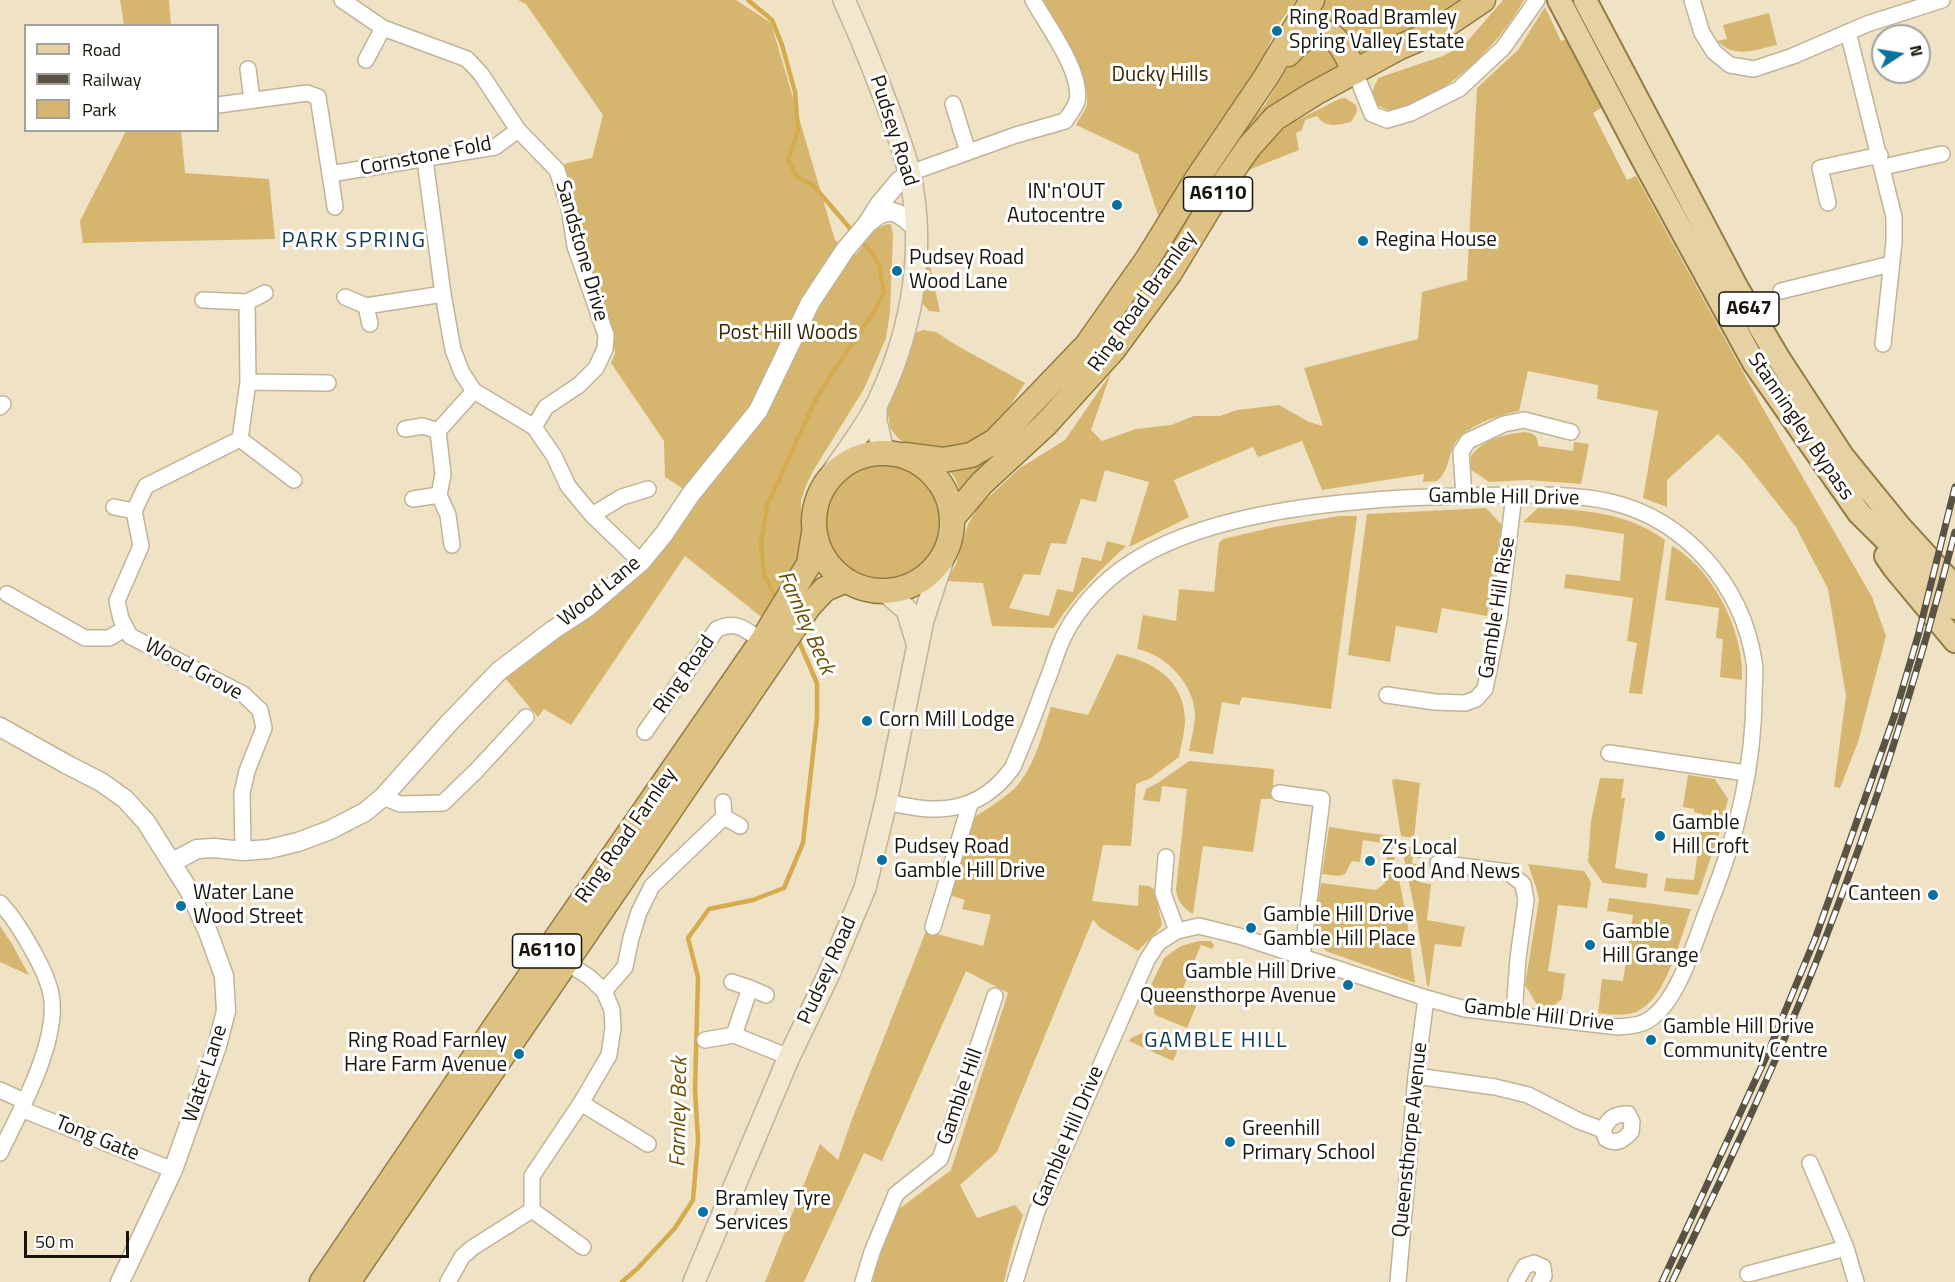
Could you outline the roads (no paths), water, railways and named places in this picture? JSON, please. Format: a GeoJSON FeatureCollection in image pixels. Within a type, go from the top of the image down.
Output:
{"type":"FeatureCollection","features":[{"type":"Feature","properties":{"kind":"highway","name":"Ring Road Bramley"},"geometry":{"type":"LineString","coordinates":[[893,453],[943,460],[971,455],[994,441],[1087,345],[1147,260],[1197,179],[1266,78],[1312,0]]}},
{"type":"Feature","properties":{"kind":"highway","name":"Ring Road Bramley"},"geometry":{"type":"LineString","coordinates":[[954,516],[982,483],[1046,424],[1113,350],[1169,274],[1226,180],[1249,147],[1275,118],[1315,93],[1400,47],[1437,31],[1483,0]]}},
{"type":"Feature","properties":{"kind":"highway","name":"A6110"},"geometry":{"type":"LineString","coordinates":[[1266,78],[1302,39],[1314,32],[1326,32],[1337,39],[1355,72]]}},
{"type":"Feature","properties":{"kind":"highway","name":"A6110"},"geometry":{"type":"LineString","coordinates":[[893,453],[858,456],[832,473],[813,506],[814,533],[825,563],[844,581],[871,590],[895,589],[925,580],[943,559],[954,516]]}},
{"type":"Feature","properties":{"kind":"highway"},"geometry":{"type":"LineString","coordinates":[[893,453],[936,475],[947,491],[954,516]]}},
{"type":"Feature","properties":{"kind":"highway","name":"Ring Road Farnley"},"geometry":{"type":"LineString","coordinates":[[348,1282],[566,962],[751,675],[809,564],[814,533]]}},
{"type":"Feature","properties":{"kind":"highway","name":"Ring Road Farnley"},"geometry":{"type":"LineString","coordinates":[[773,635],[825,590],[844,581]]}},
{"type":"Feature","properties":{"kind":"highway","name":"Ring Road Farnley"},"geometry":{"type":"LineString","coordinates":[[322,1282],[501,1017],[751,675]]}},
{"type":"Feature","properties":{"kind":"main road","name":"Pudsey Road"},"geometry":{"type":"LineString","coordinates":[[832,473],[876,406],[902,340],[914,286],[917,229],[910,173],[903,151],[868,52],[844,0]]}},
{"type":"Feature","properties":{"kind":"main road","name":"Stanningley Bypass"},"geometry":{"type":"LineString","coordinates":[[1586,1],[1737,288],[1779,360],[1844,457],[1900,527],[1955,587]]}},
{"type":"Feature","properties":{"kind":"main road","name":"Stanningley Bypass"},"geometry":{"type":"LineString","coordinates":[[1560,3],[1754,363],[1859,513],[1955,608]]}},
{"type":"Feature","properties":{"kind":"main road","name":"Pudsey Road"},"geometry":{"type":"LineString","coordinates":[[876,406],[876,422],[893,453]]}},
{"type":"Feature","properties":{"kind":"main road","name":"A647"},"geometry":{"type":"LineString","coordinates":[[1844,457],[1955,564]]}},
{"type":"Feature","properties":{"kind":"main road","name":"A647"},"geometry":{"type":"LineString","coordinates":[[1859,513],[1895,569],[1955,641]]}},
{"type":"Feature","properties":{"kind":"main road","name":"Pudsey Road"},"geometry":{"type":"LineString","coordinates":[[694,1282],[789,1057],[827,978],[865,888],[886,802],[923,620],[943,559]]}},
{"type":"Feature","properties":{"kind":"main road","name":"Pudsey Road"},"geometry":{"type":"LineString","coordinates":[[884,590],[907,610],[918,647]]}},
{"type":"Feature","properties":{"kind":"street","name":"Sandstone Drive"},"geometry":{"type":"LineString","coordinates":[[342,0],[383,28],[467,59],[482,74],[518,130],[557,170],[569,208],[575,246],[606,335],[605,349],[596,368],[579,385],[546,407],[534,427]]}},
{"type":"Feature","properties":{"kind":"street"},"geometry":{"type":"LineString","coordinates":[[910,173],[1065,121],[1077,104],[1078,88],[1067,60],[1033,0]]}},
{"type":"Feature","properties":{"kind":"street"},"geometry":{"type":"LineString","coordinates":[[1355,72],[1372,114],[1387,120],[1411,113],[1458,89],[1467,81],[1503,48],[1537,0]]}},
{"type":"Feature","properties":{"kind":"street"},"geometry":{"type":"LineString","coordinates":[[1692,0],[1702,33],[1714,52],[1730,65],[1754,69],[1893,15],[1942,0]]}},
{"type":"Feature","properties":{"kind":"street"},"geometry":{"type":"LineString","coordinates":[[366,60],[383,28]]}},
{"type":"Feature","properties":{"kind":"street"},"geometry":{"type":"LineString","coordinates":[[1848,32],[1894,217],[1894,242],[1883,344]]}},
{"type":"Feature","properties":{"kind":"street"},"geometry":{"type":"LineString","coordinates":[[248,69],[252,100]]}},
{"type":"Feature","properties":{"kind":"street","name":"Cornstone Fold"},"geometry":{"type":"LineString","coordinates":[[219,105],[307,93],[318,97],[335,207]]}},
{"type":"Feature","properties":{"kind":"street"},"geometry":{"type":"LineString","coordinates":[[953,104],[968,152]]}},
{"type":"Feature","properties":{"kind":"street","name":"Cornstone Fold"},"geometry":{"type":"LineString","coordinates":[[330,174],[495,147],[518,130]]}},
{"type":"Feature","properties":{"kind":"street"},"geometry":{"type":"LineString","coordinates":[[1828,203],[1820,168],[1942,154]]}},
{"type":"Feature","properties":{"kind":"street"},"geometry":{"type":"LineString","coordinates":[[425,160],[443,294],[453,350],[462,373],[474,391],[534,427],[554,456],[568,486],[592,515],[641,562]]}},
{"type":"Feature","properties":{"kind":"street","name":"Wood Lane"},"geometry":{"type":"LineString","coordinates":[[173,862],[198,849],[243,851],[269,849],[298,842],[330,830],[365,812],[383,797],[441,731],[499,671],[588,607],[641,562],[664,534],[691,494],[758,411],[810,303],[845,250],[867,224],[879,205],[910,173]]}},
{"type":"Feature","properties":{"kind":"street"},"geometry":{"type":"LineString","coordinates":[[867,224],[876,216],[890,211],[898,212],[917,229]]}},
{"type":"Feature","properties":{"kind":"street"},"geometry":{"type":"LineString","coordinates":[[1781,291],[1891,264]]}},
{"type":"Feature","properties":{"kind":"street"},"geometry":{"type":"LineString","coordinates":[[203,300],[247,302],[265,293]]}},
{"type":"Feature","properties":{"kind":"street"},"geometry":{"type":"LineString","coordinates":[[345,297],[366,306],[443,294]]}},
{"type":"Feature","properties":{"kind":"street"},"geometry":{"type":"LineString","coordinates":[[240,439],[248,382],[247,302]]}},
{"type":"Feature","properties":{"kind":"street"},"geometry":{"type":"LineString","coordinates":[[366,306],[370,324]]}},
{"type":"Feature","properties":{"kind":"street"},"geometry":{"type":"LineString","coordinates":[[248,382],[328,383]]}},
{"type":"Feature","properties":{"kind":"street"},"geometry":{"type":"LineString","coordinates":[[452,545],[448,515],[439,495],[443,474],[438,431],[474,391]]}},
{"type":"Feature","properties":{"kind":"street"},"geometry":{"type":"LineString","coordinates":[[1464,496],[1461,452],[1468,441],[1504,424],[1524,420],[1571,432]]}},
{"type":"Feature","properties":{"kind":"street"},"geometry":{"type":"LineString","coordinates":[[405,429],[423,426],[438,431]]}},
{"type":"Feature","properties":{"kind":"street"},"geometry":{"type":"LineString","coordinates":[[240,439],[294,480]]}},
{"type":"Feature","properties":{"kind":"street"},"geometry":{"type":"LineString","coordinates":[[114,507],[134,511],[146,486],[240,439]]}},
{"type":"Feature","properties":{"kind":"street"},"geometry":{"type":"LineString","coordinates":[[592,515],[622,497],[648,489]]}},
{"type":"Feature","properties":{"kind":"street"},"geometry":{"type":"LineString","coordinates":[[413,499],[439,495]]}},
{"type":"Feature","properties":{"kind":"street","name":"Gamble Hill Rise"},"geometry":{"type":"LineString","coordinates":[[1387,695],[1435,702],[1465,703],[1476,699],[1485,689],[1499,620],[1514,495]]}},
{"type":"Feature","properties":{"kind":"street","name":"Gamble Hill Drive"},"geometry":{"type":"LineString","coordinates":[[886,802],[934,810],[970,804],[1001,784],[1013,767],[1065,634],[1078,612],[1125,567],[1165,544],[1202,531],[1268,514],[1364,500],[1464,496],[1569,495],[1612,502],[1643,513],[1670,527],[1694,545],[1719,572],[1737,604],[1748,635],[1755,664],[1754,720],[1746,772],[1733,831],[1719,882],[1671,997],[1649,1020],[1636,1025],[1618,1027],[1465,1009],[1239,936],[1199,926],[1177,931],[1158,943],[1147,960],[1037,1211],[1015,1282]]}},
{"type":"Feature","properties":{"kind":"street","name":"Wood Grove"},"geometry":{"type":"LineString","coordinates":[[134,511],[141,546],[117,601],[130,636],[243,694],[260,710],[264,728],[247,771],[242,793],[243,851]]}},
{"type":"Feature","properties":{"kind":"street","name":"Wood Grove"},"geometry":{"type":"LineString","coordinates":[[7,594],[85,638],[109,638],[126,628]]}},
{"type":"Feature","properties":{"kind":"street","name":"Ring Road"},"geometry":{"type":"LineString","coordinates":[[645,732],[717,629],[728,624],[773,635]]}},
{"type":"Feature","properties":{"kind":"street"},"geometry":{"type":"LineString","coordinates":[[383,797],[400,804],[443,803],[526,717]]}},
{"type":"Feature","properties":{"kind":"street","name":"Water Lane"},"geometry":{"type":"LineString","coordinates":[[0,727],[101,782],[125,799],[146,822],[173,862],[208,932],[224,976],[226,1011],[217,1046],[173,1170],[120,1282]]}},
{"type":"Feature","properties":{"kind":"street"},"geometry":{"type":"LineString","coordinates":[[1610,753],[1746,772]]}},
{"type":"Feature","properties":{"kind":"street"},"geometry":{"type":"LineString","coordinates":[[1279,793],[1322,799],[1302,956]]}},
{"type":"Feature","properties":{"kind":"street"},"geometry":{"type":"LineString","coordinates":[[933,927],[970,804]]}},
{"type":"Feature","properties":{"kind":"street"},"geometry":{"type":"LineString","coordinates":[[604,991],[625,967],[639,912],[652,886],[724,809],[740,826]]}},
{"type":"Feature","properties":{"kind":"street"},"geometry":{"type":"LineString","coordinates":[[1166,857],[1163,893],[1177,931]]}},
{"type":"Feature","properties":{"kind":"street"},"geometry":{"type":"LineString","coordinates":[[1438,863],[1508,872],[1524,884],[1526,900],[1518,958],[1514,1014]]}},
{"type":"Feature","properties":{"kind":"street"},"geometry":{"type":"LineString","coordinates":[[0,903],[43,968],[51,995],[52,1025],[45,1050],[0,1153]]}},
{"type":"Feature","properties":{"kind":"street"},"geometry":{"type":"LineString","coordinates":[[532,1210],[532,1176],[581,1103],[609,1055],[613,1028],[612,1010],[604,991],[589,977],[566,962]]}},
{"type":"Feature","properties":{"kind":"street"},"geometry":{"type":"LineString","coordinates":[[732,982],[766,995]]}},
{"type":"Feature","properties":{"kind":"street"},"geometry":{"type":"LineString","coordinates":[[734,1035],[750,988]]}},
{"type":"Feature","properties":{"kind":"street","name":"Gamble Hill"},"geometry":{"type":"LineString","coordinates":[[863,1282],[872,1252],[896,1194],[940,1159],[995,996]]}},
{"type":"Feature","properties":{"kind":"street","name":"Queensthorpe Avenue"},"geometry":{"type":"LineString","coordinates":[[1398,1282],[1416,1076],[1426,998]]}},
{"type":"Feature","properties":{"kind":"street"},"geometry":{"type":"LineString","coordinates":[[705,1040],[734,1035],[789,1057]]}},
{"type":"Feature","properties":{"kind":"street"},"geometry":{"type":"LineString","coordinates":[[1416,1076],[1495,1087],[1528,1095],[1579,1121],[1603,1130]]}},
{"type":"Feature","properties":{"kind":"street","name":"Tong Gate"},"geometry":{"type":"LineString","coordinates":[[0,1090],[22,1105],[173,1170]]}},
{"type":"Feature","properties":{"kind":"street"},"geometry":{"type":"LineString","coordinates":[[581,1103],[648,1144]]}},
{"type":"Feature","properties":{"kind":"street"},"geometry":{"type":"LineString","coordinates":[[1809,1164],[1846,1248],[1856,1282]]}},
{"type":"Feature","properties":{"kind":"street"},"geometry":{"type":"LineString","coordinates":[[532,1210],[584,1247]]}},
{"type":"Feature","properties":{"kind":"street"},"geometry":{"type":"LineString","coordinates":[[448,1282],[462,1257],[472,1248],[532,1210]]}},
{"type":"Feature","properties":{"kind":"street"},"geometry":{"type":"LineString","coordinates":[[1748,1274],[1846,1248]]}},
{"type":"Feature","properties":{"kind":"street"},"geometry":{"type":"LineString","coordinates":[[1516,1282],[1525,1266],[1534,1263],[1543,1267],[1544,1276],[1540,1282]]}},
{"type":"Feature","properties":{"kind":"waterway","name":"Farnley Beck"},"geometry":{"type":"LineString","coordinates":[[748,0],[772,20],[782,45],[795,92],[798,131],[788,160],[797,177],[813,185],[854,233]]}},
{"type":"Feature","properties":{"kind":"waterway","name":"Farnley Beck"},"geometry":{"type":"LineString","coordinates":[[777,600],[764,575],[761,544],[767,506],[814,403],[874,312],[884,292],[879,266],[872,252],[859,239]]}},
{"type":"Feature","properties":{"kind":"waterway","name":"Farnley Beck"},"geometry":{"type":"LineString","coordinates":[[622,1282],[675,1228],[693,1200],[698,1140],[695,1090],[698,977],[688,938],[709,909],[753,900],[784,888],[803,843],[817,718],[817,683],[797,637]]}},
{"type":"Feature","properties":{"kind":"railway"},"geometry":{"type":"LineString","coordinates":[[1662,1282],[1767,1055],[1815,939],[1895,714],[1918,636],[1955,487]]}},
{"type":"Feature","properties":{"kind":"railway"},"geometry":{"type":"LineString","coordinates":[[1672,1282],[1770,1071],[1843,892],[1896,739],[1955,532]]}},
{"type":"Feature","properties":{"kind":"place","name":"Ring Road Bramley Spring Valley Estate"},"geometry":{"type":"Point","coordinates":[1277,31]}},
{"type":"Feature","properties":{"kind":"place","name":"IN'n'OUT Autocentre"},"geometry":{"type":"Point","coordinates":[1117,205]}},
{"type":"Feature","properties":{"kind":"place","name":"Regina House"},"geometry":{"type":"Point","coordinates":[1363,241]}},
{"type":"Feature","properties":{"kind":"place","name":"Pudsey Road Wood Lane"},"geometry":{"type":"Point","coordinates":[897,271]}},
{"type":"Feature","properties":{"kind":"place","name":"Corn Mill Lodge"},"geometry":{"type":"Point","coordinates":[867,721]}},
{"type":"Feature","properties":{"kind":"place","name":"Gamble Hill Croft"},"geometry":{"type":"Point","coordinates":[1660,836]}},
{"type":"Feature","properties":{"kind":"place","name":"Pudsey Road Gamble Hill Drive"},"geometry":{"type":"Point","coordinates":[882,860]}},
{"type":"Feature","properties":{"kind":"place","name":"Z's Local Food And News"},"geometry":{"type":"Point","coordinates":[1370,861]}},
{"type":"Feature","properties":{"kind":"place","name":"Canteen"},"geometry":{"type":"Point","coordinates":[1933,895]}},
{"type":"Feature","properties":{"kind":"place","name":"Water Lane Wood Street"},"geometry":{"type":"Point","coordinates":[181,906]}},
{"type":"Feature","properties":{"kind":"place","name":"Gamble Hill Drive Gamble Hill Place"},"geometry":{"type":"Point","coordinates":[1251,928]}},
{"type":"Feature","properties":{"kind":"place","name":"Gamble Hill Grange"},"geometry":{"type":"Point","coordinates":[1590,945]}},
{"type":"Feature","properties":{"kind":"place","name":"Gamble Hill Drive Queensthorpe Avenue"},"geometry":{"type":"Point","coordinates":[1348,985]}},
{"type":"Feature","properties":{"kind":"place","name":"Gamble Hill Drive Community Centre"},"geometry":{"type":"Point","coordinates":[1651,1040]}},
{"type":"Feature","properties":{"kind":"place","name":"Ring Road Farnley Hare Farm Avenue"},"geometry":{"type":"Point","coordinates":[519,1054]}},
{"type":"Feature","properties":{"kind":"place","name":"Greenhill Primary School"},"geometry":{"type":"Point","coordinates":[1230,1142]}},
{"type":"Feature","properties":{"kind":"place","name":"Bramley Tyre Services"},"geometry":{"type":"Point","coordinates":[703,1212]}},
{"type":"Feature","properties":{"kind":"district","name":"PARK SPRING"},"geometry":{"type":"Point","coordinates":[354,242]}},
{"type":"Feature","properties":{"kind":"district","name":"GAMBLE HILL"},"geometry":{"type":"Point","coordinates":[1216,1042]}},
{"type":"Feature","properties":{"kind":"park label","name":"Ducky Hills"},"geometry":{"type":"Point","coordinates":[1160,76]}},
{"type":"Feature","properties":{"kind":"park label","name":"Post Hill Woods"},"geometry":{"type":"Point","coordinates":[788,334]}}]}
